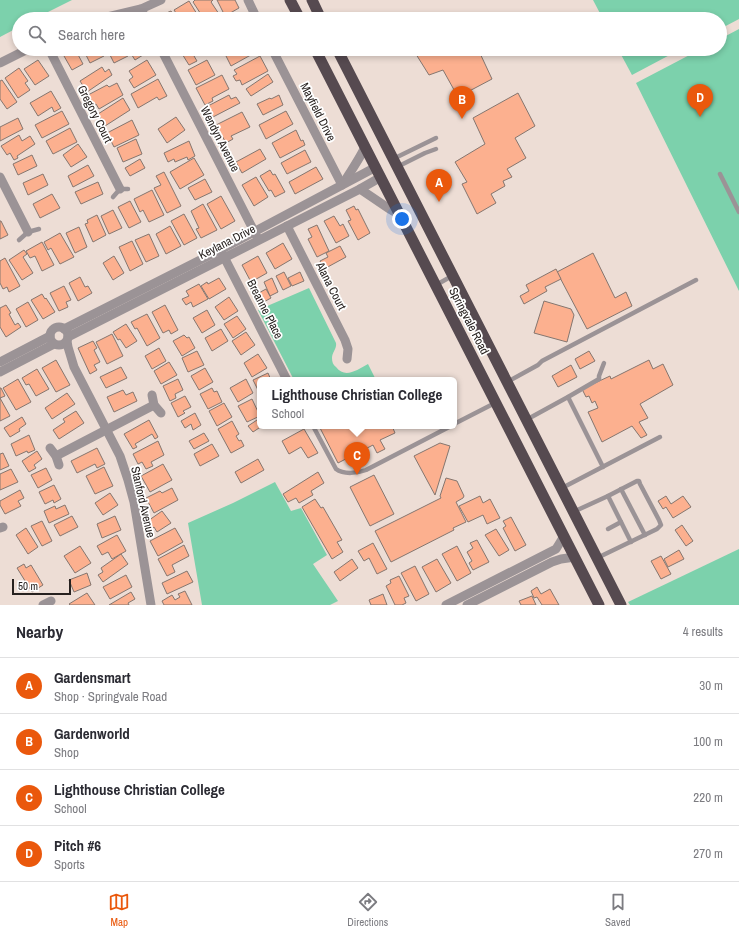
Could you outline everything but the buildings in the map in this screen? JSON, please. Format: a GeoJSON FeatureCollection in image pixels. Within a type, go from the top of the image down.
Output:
{"type":"FeatureCollection","features":[{"type":"Feature","properties":{"kind":"highway"},"geometry":{"type":"LineString","coordinates":[[290,0],[296,12]]}},
{"type":"Feature","properties":{"kind":"highway"},"geometry":{"type":"LineString","coordinates":[[312,0],[318,12]]}},
{"type":"Feature","properties":{"kind":"highway","name":"Springvale Road"},"geometry":{"type":"LineString","coordinates":[[319,56],[599,605]]}},
{"type":"Feature","properties":{"kind":"highway","name":"Springvale Road"},"geometry":{"type":"LineString","coordinates":[[341,56],[621,605]]}},
{"type":"Feature","properties":{"kind":"highway","name":"Keylana Drive"},"geometry":{"type":"LineString","coordinates":[[378,172],[395,163]]}},
{"type":"Feature","properties":{"kind":"street"},"geometry":{"type":"LineString","coordinates":[[128,12],[141,9],[162,0]]}},
{"type":"Feature","properties":{"kind":"street"},"geometry":{"type":"LineString","coordinates":[[248,0],[254,12]]}},
{"type":"Feature","properties":{"kind":"street"},"geometry":{"type":"LineString","coordinates":[[0,63],[14,56]]}},
{"type":"Feature","properties":{"kind":"street","name":"Gregory Court"},"geometry":{"type":"LineString","coordinates":[[53,56],[124,189]]}},
{"type":"Feature","properties":{"kind":"street","name":"Wendyn Avenue"},"geometry":{"type":"LineString","coordinates":[[165,56],[256,236]]}},
{"type":"Feature","properties":{"kind":"street","name":"Mayfield Drive"},"geometry":{"type":"LineString","coordinates":[[276,56],[342,185]]}},
{"type":"Feature","properties":{"kind":"street"},"geometry":{"type":"LineString","coordinates":[[342,185],[350,171],[357,163],[365,147]]}},
{"type":"Feature","properties":{"kind":"street","name":"Keylana Drive"},"geometry":{"type":"LineString","coordinates":[[256,236],[287,226],[360,189],[378,172]]}},
{"type":"Feature","properties":{"kind":"street","name":"Keylana Drive"},"geometry":{"type":"LineString","coordinates":[[66,336],[256,236],[342,185],[378,172]]}},
{"type":"Feature","properties":{"kind":"street"},"geometry":{"type":"LineString","coordinates":[[0,176],[28,232]]}},
{"type":"Feature","properties":{"kind":"street"},"geometry":{"type":"LineString","coordinates":[[360,189],[400,215]]}},
{"type":"Feature","properties":{"kind":"street","name":"Alana Court"},"geometry":{"type":"LineString","coordinates":[[287,226],[345,340],[348,349],[347,359]]}},
{"type":"Feature","properties":{"kind":"street","name":"Breanne Place"},"geometry":{"type":"LineString","coordinates":[[223,254],[286,377]]}},
{"type":"Feature","properties":{"kind":"street"},"geometry":{"type":"LineString","coordinates":[[0,362],[54,342],[63,344],[66,336],[62,328],[56,328],[52,331],[54,342]]}},
{"type":"Feature","properties":{"kind":"street","name":"Stanford Avenue"},"geometry":{"type":"LineString","coordinates":[[66,336],[74,367],[120,456],[128,480],[134,502],[151,605]]}},
{"type":"Feature","properties":{"kind":"street"},"geometry":{"type":"LineString","coordinates":[[0,372],[54,342]]}},
{"type":"Feature","properties":{"kind":"street","name":"Stanford Avenue"},"geometry":{"type":"LineString","coordinates":[[54,342],[74,367]]}},
{"type":"Feature","properties":{"kind":"street"},"geometry":{"type":"LineString","coordinates":[[152,395],[154,406],[161,413]]}},
{"type":"Feature","properties":{"kind":"street"},"geometry":{"type":"LineString","coordinates":[[56,456],[154,406]]}},
{"type":"Feature","properties":{"kind":"street"},"geometry":{"type":"LineString","coordinates":[[50,448],[56,456],[59,465]]}},
{"type":"Feature","properties":{"kind":"street"},"geometry":{"type":"LineString","coordinates":[[446,605],[556,549],[564,536]]}},
{"type":"Feature","properties":{"kind":"street"},"geometry":{"type":"LineString","coordinates":[[468,605],[552,562],[562,559],[575,558]]}},
{"type":"Feature","properties":{"kind":"lane"},"geometry":{"type":"LineString","coordinates":[[395,163],[436,138]]}},
{"type":"Feature","properties":{"kind":"lane"},"geometry":{"type":"LineString","coordinates":[[395,163],[436,149]]}},
{"type":"Feature","properties":{"kind":"lane"},"geometry":{"type":"LineString","coordinates":[[720,174],[739,212]]}},
{"type":"Feature","properties":{"kind":"lane"},"geometry":{"type":"LineString","coordinates":[[113,197],[124,189]]}},
{"type":"Feature","properties":{"kind":"lane"},"geometry":{"type":"LineString","coordinates":[[19,240],[28,232],[39,229]]}},
{"type":"Feature","properties":{"kind":"lane"},"geometry":{"type":"LineString","coordinates":[[436,285],[453,276]]}},
{"type":"Feature","properties":{"kind":"lane"},"geometry":{"type":"LineString","coordinates":[[507,382],[538,365],[542,361],[696,280]]}},
{"type":"Feature","properties":{"kind":"lane"},"geometry":{"type":"LineString","coordinates":[[526,420],[599,378],[604,363]]}},
{"type":"Feature","properties":{"kind":"lane"},"geometry":{"type":"LineString","coordinates":[[568,397],[603,467]]}},
{"type":"Feature","properties":{"kind":"lane"},"geometry":{"type":"LineString","coordinates":[[457,422],[496,403]]}},
{"type":"Feature","properties":{"kind":"lane"},"geometry":{"type":"LineString","coordinates":[[315,429],[336,469],[340,472],[361,472],[445,429]]}},
{"type":"Feature","properties":{"kind":"lane"},"geometry":{"type":"LineString","coordinates":[[562,488],[660,437]]}},
{"type":"Feature","properties":{"kind":"lane"},"geometry":{"type":"LineString","coordinates":[[574,512],[636,481],[639,482],[656,514],[661,525],[659,528],[597,558]]}},
{"type":"Feature","properties":{"kind":"lane"},"geometry":{"type":"LineString","coordinates":[[621,489],[645,536]]}},
{"type":"Feature","properties":{"kind":"lane"},"geometry":{"type":"LineString","coordinates":[[608,496],[631,542]]}},
{"type":"Feature","properties":{"kind":"lane"},"geometry":{"type":"LineString","coordinates":[[608,529],[621,522]]}},
{"type":"Feature","properties":{"kind":"lane"},"geometry":{"type":"LineString","coordinates":[[522,566],[527,575]]}},
{"type":"Feature","properties":{"kind":"lane"},"geometry":{"type":"LineString","coordinates":[[464,596],[468,605]]}},
{"type":"Feature","properties":{"kind":"green space"},"geometry":{"type":"Polygon","coordinates":[[[0,0],[72,0],[48,12],[12,12],[12,31],[0,37],[0,0]]]}},
{"type":"Feature","properties":{"kind":"green space"},"geometry":{"type":"Polygon","coordinates":[[[593,0],[739,0],[739,19],[727,25],[727,12],[599,12],[593,0]]]}},
{"type":"Feature","properties":{"kind":"green space"},"geometry":{"type":"Polygon","coordinates":[[[739,29],[739,291],[636,83],[688,56],[727,56],[727,35],[739,29]]]}},
{"type":"Feature","properties":{"kind":"green space"},"geometry":{"type":"Polygon","coordinates":[[[622,56],[668,56],[632,75],[622,56]]]}},
{"type":"Feature","properties":{"kind":"green space"},"geometry":{"type":"Polygon","coordinates":[[[309,288],[336,343],[332,358],[334,365],[340,371],[347,373],[355,371],[368,364],[374,377],[292,377],[258,310],[309,288]]]}},
{"type":"Feature","properties":{"kind":"green space"},"geometry":{"type":"Polygon","coordinates":[[[275,482],[291,511],[301,508],[327,555],[313,564],[338,601],[330,605],[202,605],[188,523],[275,482]]]}},
{"type":"Feature","properties":{"kind":"green space"},"geometry":{"type":"Polygon","coordinates":[[[739,549],[739,605],[630,605],[628,602],[739,549]]]}},
{"type":"Feature","properties":{"kind":"place","name":"Pitch #6"},"geometry":{"type":"Point","coordinates":[700,117]}},
{"type":"Feature","properties":{"kind":"place","name":"Gardenworld"},"geometry":{"type":"Point","coordinates":[462,119]}},
{"type":"Feature","properties":{"kind":"place","name":"Gardensmart"},"geometry":{"type":"Point","coordinates":[439,202]}},
{"type":"Feature","properties":{"kind":"place","name":"Lighthouse Christian College"},"geometry":{"type":"Point","coordinates":[357,475]}}]}
